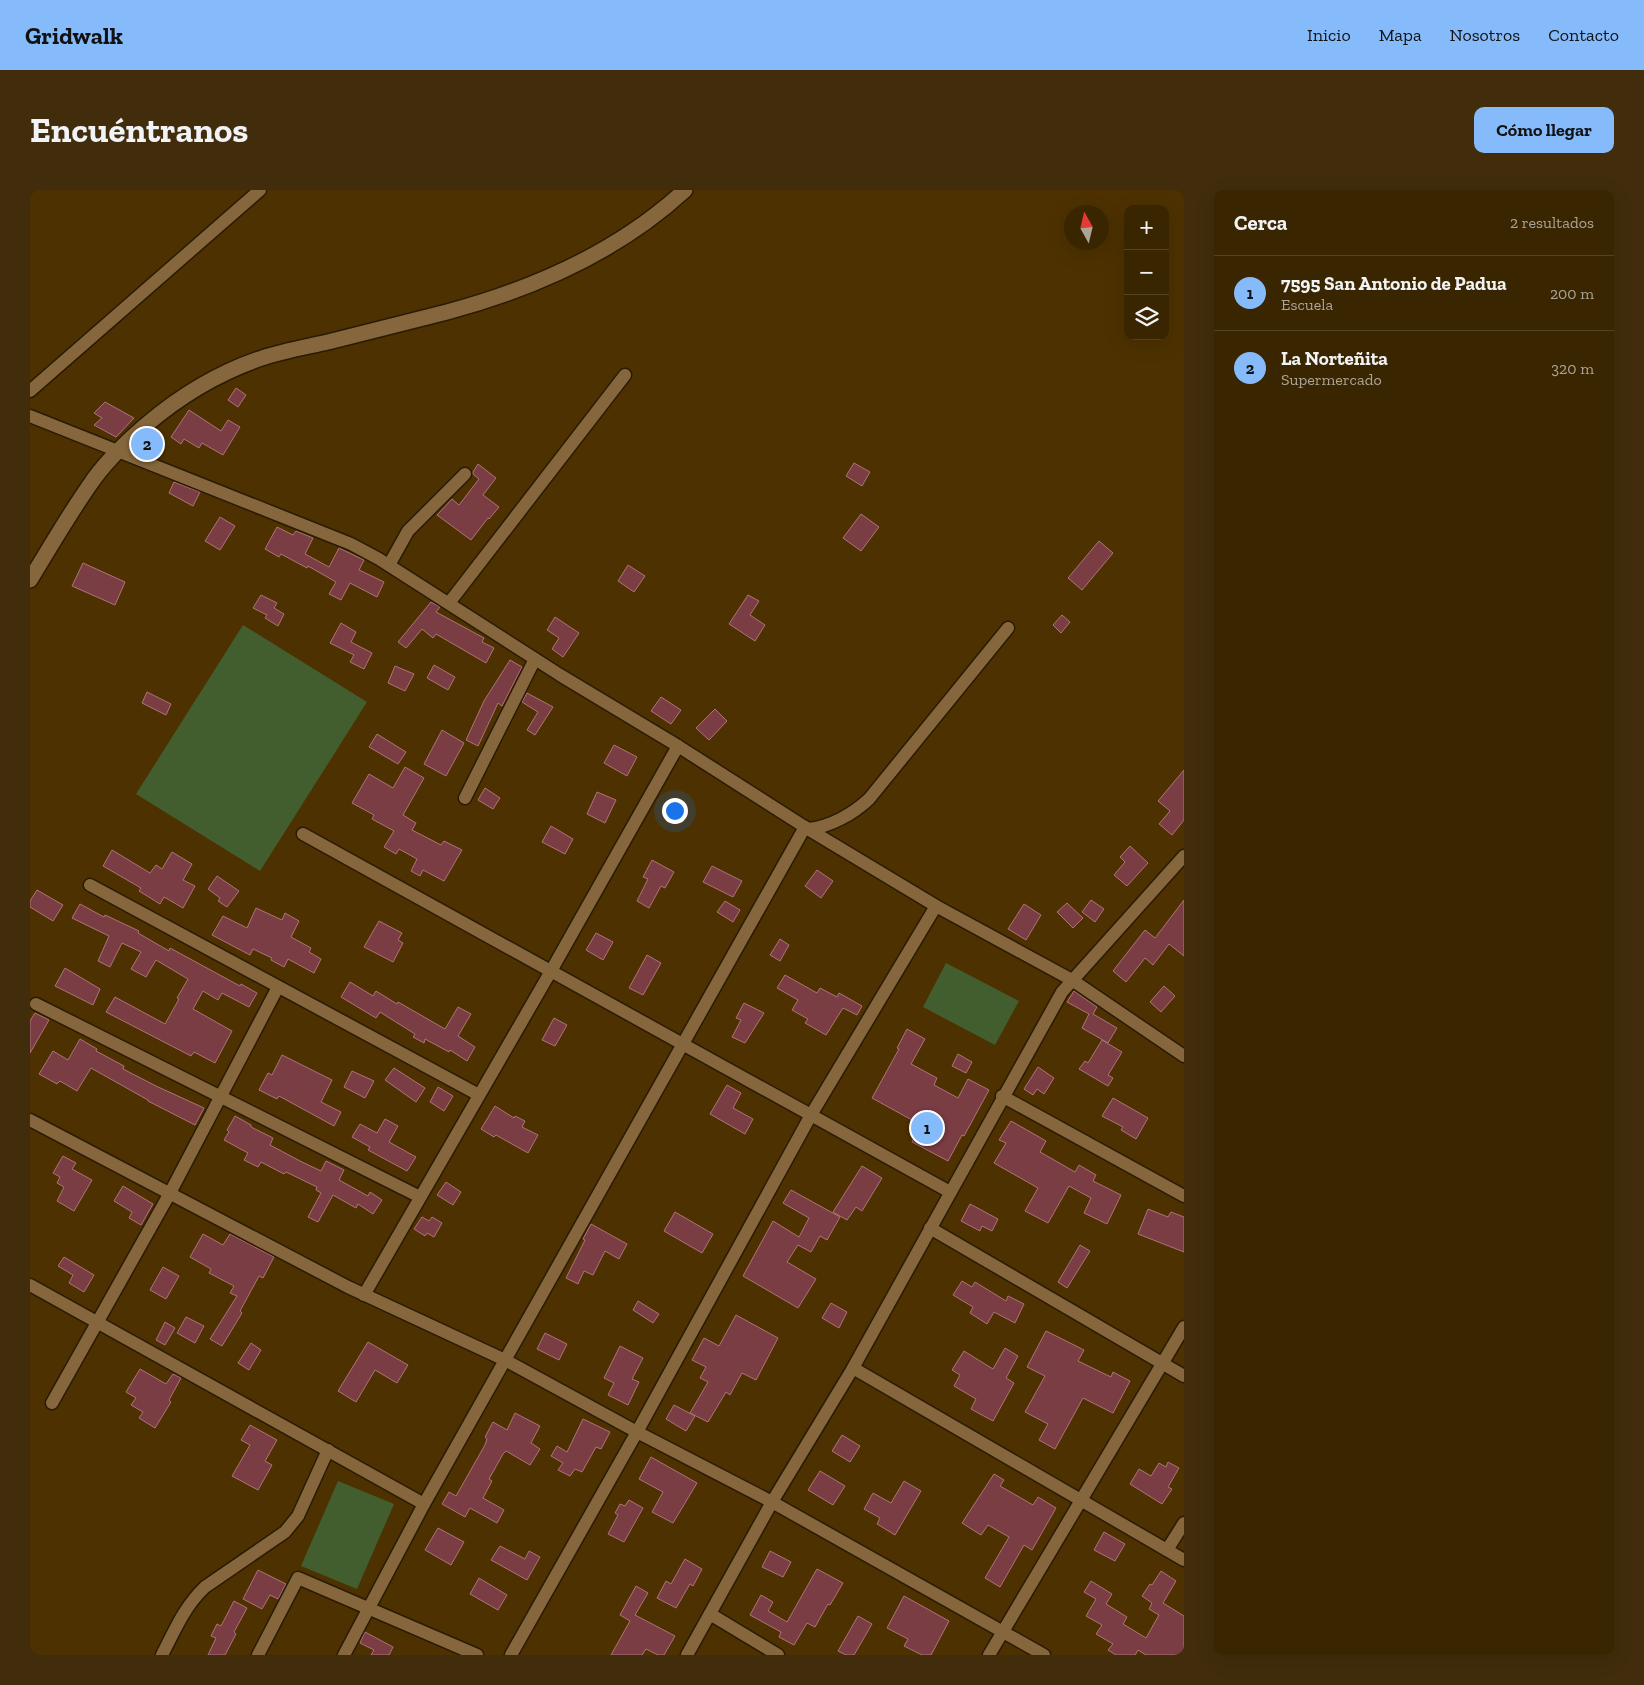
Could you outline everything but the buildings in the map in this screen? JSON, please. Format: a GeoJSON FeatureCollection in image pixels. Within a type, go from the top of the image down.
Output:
{"type":"FeatureCollection","features":[{"type":"Feature","properties":{"kind":"street"},"geometry":{"type":"LineString","coordinates":[[30,391],[260,190]]}},
{"type":"Feature","properties":{"kind":"street"},"geometry":{"type":"LineString","coordinates":[[30,580],[89,485],[118,451],[146,425],[178,400],[215,378],[261,358],[448,311],[527,285],[564,270],[607,247],[642,225],[685,190]]}},
{"type":"Feature","properties":{"kind":"street"},"geometry":{"type":"LineString","coordinates":[[449,603],[625,375]]}},
{"type":"Feature","properties":{"kind":"street"},"geometry":{"type":"LineString","coordinates":[[30,416],[351,544],[388,565],[807,828],[936,906],[1072,980],[1184,1056]]}},
{"type":"Feature","properties":{"kind":"street"},"geometry":{"type":"LineString","coordinates":[[388,565],[408,530],[465,474]]}},
{"type":"Feature","properties":{"kind":"street"},"geometry":{"type":"LineString","coordinates":[[807,828],[825,825],[845,816],[859,808],[869,799],[1008,628]]}},
{"type":"Feature","properties":{"kind":"street"},"geometry":{"type":"LineString","coordinates":[[465,798],[535,658]]}},
{"type":"Feature","properties":{"kind":"street"},"geometry":{"type":"LineString","coordinates":[[364,1295],[678,746]]}},
{"type":"Feature","properties":{"kind":"street"},"geometry":{"type":"LineString","coordinates":[[344,1655],[424,1504],[807,828]]}},
{"type":"Feature","properties":{"kind":"street"},"geometry":{"type":"LineString","coordinates":[[303,834],[950,1192]]}},
{"type":"Feature","properties":{"kind":"street"},"geometry":{"type":"LineString","coordinates":[[687,1655],[772,1502],[853,1368],[1002,1096],[1062,992],[1184,856]]}},
{"type":"Feature","properties":{"kind":"street"},"geometry":{"type":"LineString","coordinates":[[90,885],[479,1095]]}},
{"type":"Feature","properties":{"kind":"street"},"geometry":{"type":"LineString","coordinates":[[511,1655],[811,1115],[936,906]]}},
{"type":"Feature","properties":{"kind":"street"},"geometry":{"type":"LineString","coordinates":[[52,1403],[170,1193],[278,987]]}},
{"type":"Feature","properties":{"kind":"street"},"geometry":{"type":"LineString","coordinates":[[36,1004],[420,1197]]}},
{"type":"Feature","properties":{"kind":"street"},"geometry":{"type":"LineString","coordinates":[[1002,1096],[1184,1196]]}},
{"type":"Feature","properties":{"kind":"street"},"geometry":{"type":"LineString","coordinates":[[30,1120],[364,1295],[505,1360],[636,1432],[772,1502],[1044,1655]]}},
{"type":"Feature","properties":{"kind":"street"},"geometry":{"type":"LineString","coordinates":[[930,1228],[1184,1376]]}},
{"type":"Feature","properties":{"kind":"street"},"geometry":{"type":"LineString","coordinates":[[30,1285],[424,1504]]}},
{"type":"Feature","properties":{"kind":"street"},"geometry":{"type":"LineString","coordinates":[[989,1655],[1184,1328]]}},
{"type":"Feature","properties":{"kind":"street"},"geometry":{"type":"LineString","coordinates":[[853,1368],[1184,1560]]}},
{"type":"Feature","properties":{"kind":"street"},"geometry":{"type":"LineString","coordinates":[[162,1655],[184,1610],[194,1598],[205,1587],[285,1532],[298,1516],[328,1450]]}},
{"type":"Feature","properties":{"kind":"street"},"geometry":{"type":"LineString","coordinates":[[1167,1550],[1184,1523]]}},
{"type":"Feature","properties":{"kind":"street"},"geometry":{"type":"LineString","coordinates":[[258,1655],[298,1578],[476,1655]]}},
{"type":"Feature","properties":{"kind":"street"},"geometry":{"type":"LineString","coordinates":[[710,1614],[778,1655]]}},
{"type":"Feature","properties":{"kind":"green space"},"geometry":{"type":"Polygon","coordinates":[[[243,625],[367,702],[260,871],[136,794],[243,625]]]}},
{"type":"Feature","properties":{"kind":"green space"},"geometry":{"type":"Polygon","coordinates":[[[946,963],[1019,1001],[995,1045],[923,1007],[946,963]]]}},
{"type":"Feature","properties":{"kind":"green space"},"geometry":{"type":"Polygon","coordinates":[[[338,1481],[394,1504],[357,1589],[301,1566],[338,1481]]]}},
{"type":"Feature","properties":{"kind":"place","name":"La Norteñita"},"geometry":{"type":"Point","coordinates":[147,444]}},
{"type":"Feature","properties":{"kind":"place","name":"7595 San Antonio de Padua"},"geometry":{"type":"Point","coordinates":[927,1128]}}]}
